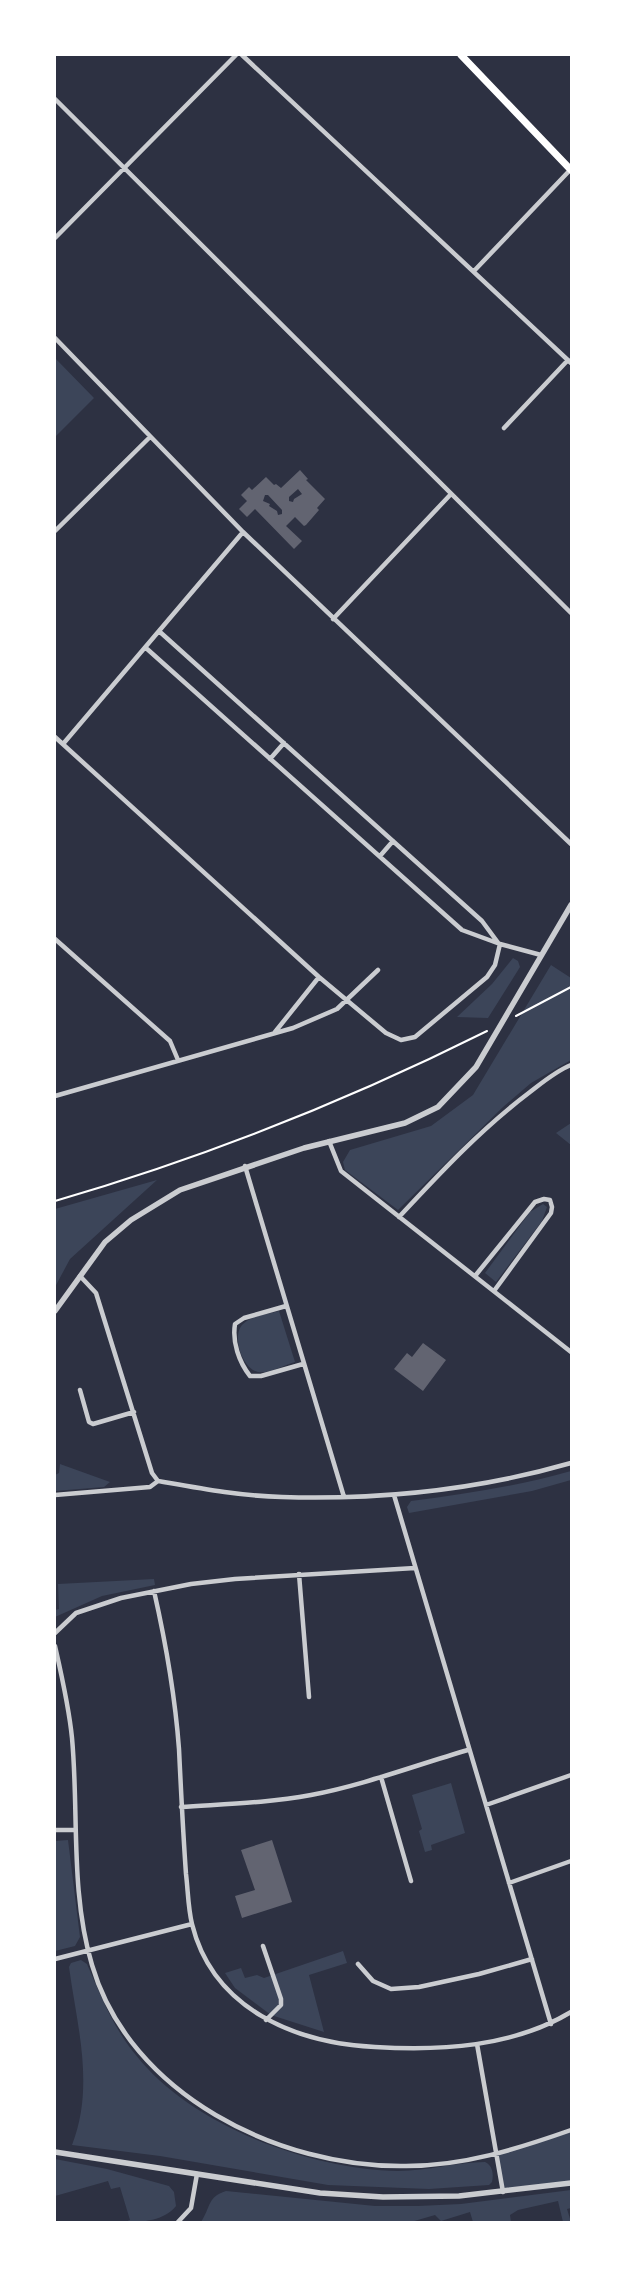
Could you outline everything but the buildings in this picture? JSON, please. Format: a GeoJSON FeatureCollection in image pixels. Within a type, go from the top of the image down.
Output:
{"type":"FeatureCollection","features":[{"type":"Feature","properties":{"kind":"main road"},"geometry":{"type":"LineString","coordinates":[[460,55],[571,169]]}},
{"type":"Feature","properties":{"kind":"street"},"geometry":{"type":"LineString","coordinates":[[55,238],[236,55]]}},
{"type":"Feature","properties":{"kind":"street"},"geometry":{"type":"LineString","coordinates":[[242,55],[570,362],[504,428]]}},
{"type":"Feature","properties":{"kind":"street"},"geometry":{"type":"LineString","coordinates":[[55,99],[571,613]]}},
{"type":"Feature","properties":{"kind":"street"},"geometry":{"type":"LineString","coordinates":[[474,271],[571,169]]}},
{"type":"Feature","properties":{"kind":"street"},"geometry":{"type":"LineString","coordinates":[[55,338],[243,532],[571,844]]}},
{"type":"Feature","properties":{"kind":"street"},"geometry":{"type":"LineString","coordinates":[[55,531],[150,437]]}},
{"type":"Feature","properties":{"kind":"street"},"geometry":{"type":"LineString","coordinates":[[333,619],[451,494]]}},
{"type":"Feature","properties":{"kind":"street"},"geometry":{"type":"LineString","coordinates":[[63,744],[243,532]]}},
{"type":"Feature","properties":{"kind":"street"},"geometry":{"type":"LineString","coordinates":[[55,737],[319,977],[386,1033],[400,1040],[415,1037],[487,978],[496,965],[500,944],[482,921],[160,632]]}},
{"type":"Feature","properties":{"kind":"street"},"geometry":{"type":"LineString","coordinates":[[146,648],[462,930],[500,944],[541,954]]}},
{"type":"Feature","properties":{"kind":"street"},"geometry":{"type":"LineString","coordinates":[[270,759],[284,743]]}},
{"type":"Feature","properties":{"kind":"street"},"geometry":{"type":"LineString","coordinates":[[380,856],[393,840]]}},
{"type":"Feature","properties":{"kind":"street"},"geometry":{"type":"LineString","coordinates":[[55,1311],[105,1242],[131,1220],[180,1190],[245,1166],[330,1141],[405,1123],[438,1107],[476,1068],[571,905]]}},
{"type":"Feature","properties":{"kind":"street"},"geometry":{"type":"LineString","coordinates":[[55,940],[170,1041],[178,1060]]}},
{"type":"Feature","properties":{"kind":"street"},"geometry":{"type":"LineString","coordinates":[[55,1096],[293,1028],[337,1009],[348,1001],[378,970]]}},
{"type":"Feature","properties":{"kind":"street"},"geometry":{"type":"LineString","coordinates":[[275,1032],[319,977]]}},
{"type":"Feature","properties":{"kind":"street"},"geometry":{"type":"LineString","coordinates":[[399,1218],[471,1142],[517,1102],[560,1070],[571,1065]]}},
{"type":"Feature","properties":{"kind":"street"},"geometry":{"type":"LineString","coordinates":[[330,1141],[341,1170],[399,1218],[571,1352]]}},
{"type":"Feature","properties":{"kind":"street"},"geometry":{"type":"LineString","coordinates":[[245,1166],[344,1496]]}},
{"type":"Feature","properties":{"kind":"street"},"geometry":{"type":"LineString","coordinates":[[475,1276],[535,1202],[544,1199],[550,1200],[551,1213],[494,1291]]}},
{"type":"Feature","properties":{"kind":"street"},"geometry":{"type":"LineString","coordinates":[[80,1276],[96,1293],[152,1473],[158,1481],[205,1489],[281,1497],[394,1495],[475,1486],[528,1475],[571,1463]]}},
{"type":"Feature","properties":{"kind":"street"},"geometry":{"type":"LineString","coordinates":[[286,1306],[244,1318],[235,1324],[233,1337],[243,1368],[250,1376],[261,1376],[303,1364]]}},
{"type":"Feature","properties":{"kind":"street"},"geometry":{"type":"LineString","coordinates":[[80,1390],[89,1422],[93,1424],[134,1412]]}},
{"type":"Feature","properties":{"kind":"street"},"geometry":{"type":"LineString","coordinates":[[55,1494],[150,1487],[158,1481]]}},
{"type":"Feature","properties":{"kind":"street"},"geometry":{"type":"LineString","coordinates":[[394,1495],[468,1750],[551,2024]]}},
{"type":"Feature","properties":{"kind":"street"},"geometry":{"type":"LineString","coordinates":[[55,1632],[76,1613],[121,1598],[154,1591],[235,1579],[414,1568]]}},
{"type":"Feature","properties":{"kind":"street"},"geometry":{"type":"LineString","coordinates":[[299,1574],[309,1697]]}},
{"type":"Feature","properties":{"kind":"street"},"geometry":{"type":"LineString","coordinates":[[154,1591],[174,1684],[181,1807],[192,1924],[203,1954],[224,1987],[238,2002],[266,2020],[295,2033],[350,2046],[437,2047],[477,2044],[515,2036],[551,2024],[571,2012]]}},
{"type":"Feature","properties":{"kind":"street"},"geometry":{"type":"LineString","coordinates":[[55,1646],[72,1740],[74,1830],[80,1903],[89,1952],[102,1990],[132,2044],[178,2091],[228,2124],[301,2150],[345,2161],[378,2165],[422,2166],[496,2155],[571,2130]]}},
{"type":"Feature","properties":{"kind":"street"},"geometry":{"type":"LineString","coordinates":[[181,1807],[280,1800],[312,1795],[382,1777],[468,1750]]}},
{"type":"Feature","properties":{"kind":"street"},"geometry":{"type":"LineString","coordinates":[[486,1805],[571,1775]]}},
{"type":"Feature","properties":{"kind":"street"},"geometry":{"type":"LineString","coordinates":[[382,1777],[411,1881]]}},
{"type":"Feature","properties":{"kind":"street"},"geometry":{"type":"LineString","coordinates":[[55,1830],[74,1830]]}},
{"type":"Feature","properties":{"kind":"street"},"geometry":{"type":"LineString","coordinates":[[509,1883],[571,1861]]}},
{"type":"Feature","properties":{"kind":"street"},"geometry":{"type":"LineString","coordinates":[[55,1960],[192,1924]]}},
{"type":"Feature","properties":{"kind":"street"},"geometry":{"type":"LineString","coordinates":[[263,1946],[281,1999],[281,2005],[266,2020]]}},
{"type":"Feature","properties":{"kind":"street"},"geometry":{"type":"LineString","coordinates":[[358,1964],[373,1980],[391,1989],[436,1983],[532,1959]]}},
{"type":"Feature","properties":{"kind":"street"},"geometry":{"type":"LineString","coordinates":[[477,2044],[503,2192]]}},
{"type":"Feature","properties":{"kind":"street"},"geometry":{"type":"LineString","coordinates":[[55,2152],[320,2193],[347,2195],[421,2197],[503,2192],[571,2183]]}},
{"type":"Feature","properties":{"kind":"street"},"geometry":{"type":"LineString","coordinates":[[178,2222],[191,2208],[197,2174]]}},
{"type":"Feature","properties":{"kind":"path"},"geometry":{"type":"LineString","coordinates":[[512,1018],[571,987]]}},
{"type":"Feature","properties":{"kind":"path"},"geometry":{"type":"LineString","coordinates":[[55,1201],[179,1161],[256,1132],[423,1062],[488,1030]]}},
{"type":"Feature","properties":{"kind":"shaded area"},"geometry":{"type":"Polygon","coordinates":[[[55,358],[94,398],[55,437],[55,358]]]}},
{"type":"Feature","properties":{"kind":"shaded area"},"geometry":{"type":"Polygon","coordinates":[[[513,958],[518,961],[520,967],[488,1018],[457,1017],[492,984],[513,958]]]}},
{"type":"Feature","properties":{"kind":"shaded area"},"geometry":{"type":"Polygon","coordinates":[[[551,965],[571,978],[571,1060],[531,1083],[503,1107],[398,1210],[345,1170],[343,1162],[350,1150],[431,1126],[473,1095],[551,965]]]}},
{"type":"Feature","properties":{"kind":"shaded area"},"geometry":{"type":"Polygon","coordinates":[[[571,1123],[571,1145],[556,1133],[571,1123]]]}},
{"type":"Feature","properties":{"kind":"shaded area"},"geometry":{"type":"Polygon","coordinates":[[[157,1180],[70,1259],[55,1287],[55,1209],[157,1180]]]}},
{"type":"Feature","properties":{"kind":"shaded area"},"geometry":{"type":"Polygon","coordinates":[[[543,1204],[547,1207],[542,1221],[496,1282],[485,1273],[530,1212],[543,1204]]]}},
{"type":"Feature","properties":{"kind":"shaded area"},"geometry":{"type":"Polygon","coordinates":[[[279,1311],[295,1362],[272,1371],[258,1372],[252,1370],[247,1365],[240,1351],[238,1336],[240,1329],[250,1319],[279,1311]]]}},
{"type":"Feature","properties":{"kind":"shaded area"},"geometry":{"type":"Polygon","coordinates":[[[60,1464],[110,1482],[104,1487],[55,1491],[55,1475],[59,1473],[60,1464]]]}},
{"type":"Feature","properties":{"kind":"shaded area"},"geometry":{"type":"Polygon","coordinates":[[[571,1471],[571,1480],[532,1491],[409,1513],[407,1507],[411,1501],[491,1489],[571,1471]]]}},
{"type":"Feature","properties":{"kind":"shaded area"},"geometry":{"type":"Polygon","coordinates":[[[154,1579],[155,1585],[102,1596],[55,1617],[55,1610],[59,1609],[58,1584],[154,1579]]]}},
{"type":"Feature","properties":{"kind":"shaded area"},"geometry":{"type":"Polygon","coordinates":[[[451,1783],[465,1833],[431,1845],[432,1850],[425,1852],[419,1831],[422,1829],[412,1795],[451,1783]]]}},
{"type":"Feature","properties":{"kind":"shaded area"},"geometry":{"type":"Polygon","coordinates":[[[68,1840],[80,1937],[75,1946],[55,1951],[55,1841],[68,1840]]]}},
{"type":"Feature","properties":{"kind":"shaded area"},"geometry":{"type":"Polygon","coordinates":[[[343,1951],[347,1963],[309,1975],[324,2032],[271,2015],[235,1988],[225,1973],[241,1968],[245,1978],[257,1975],[264,1978],[343,1951]]]}},
{"type":"Feature","properties":{"kind":"shaded area"},"geometry":{"type":"Polygon","coordinates":[[[81,1960],[87,1964],[114,2022],[135,2054],[159,2080],[187,2102],[219,2122],[254,2139],[290,2152],[327,2162],[363,2168],[409,2171],[463,2163],[485,2162],[492,2170],[492,2182],[489,2185],[429,2189],[328,2185],[160,2156],[72,2145],[79,2123],[83,2078],[80,2034],[69,1967],[71,1963],[81,1960]]]}},
{"type":"Feature","properties":{"kind":"shaded area"},"geometry":{"type":"Polygon","coordinates":[[[571,2130],[571,2183],[503,2192],[496,2155],[571,2130]]]}},
{"type":"Feature","properties":{"kind":"shaded area"},"geometry":{"type":"Polygon","coordinates":[[[55,2159],[107,2169],[169,2186],[174,2192],[176,2206],[166,2215],[159,2218],[125,2222],[130,2220],[120,2187],[111,2189],[108,2181],[55,2196],[55,2159]]]}},
{"type":"Feature","properties":{"kind":"shaded area"},"geometry":{"type":"Polygon","coordinates":[[[571,2190],[571,2208],[567,2209],[571,2222],[563,2222],[558,2201],[518,2210],[510,2215],[511,2222],[473,2222],[470,2212],[441,2221],[435,2215],[411,2222],[201,2222],[212,2199],[226,2191],[375,2206],[418,2206],[461,2204],[571,2190]]]}}]}
